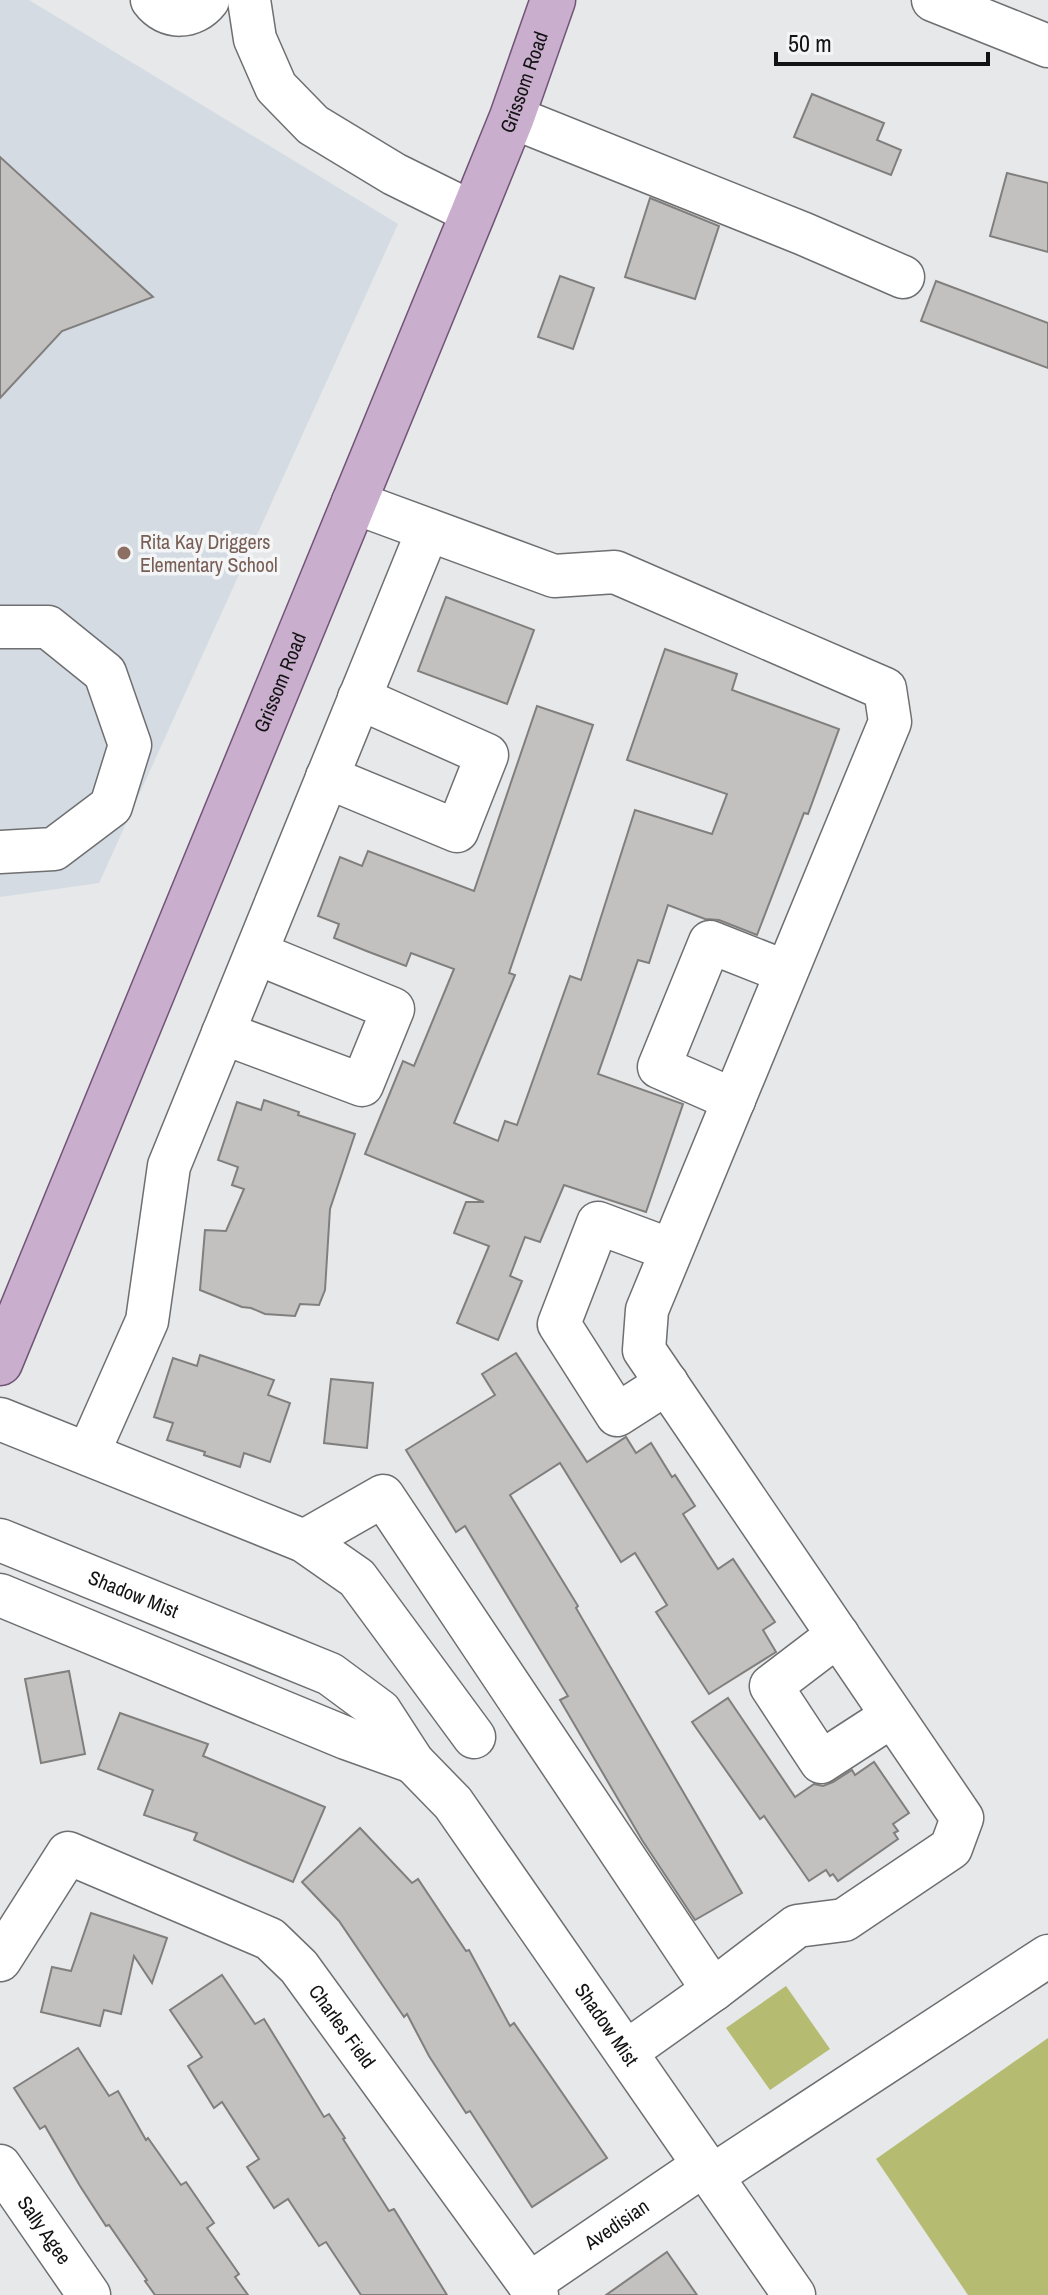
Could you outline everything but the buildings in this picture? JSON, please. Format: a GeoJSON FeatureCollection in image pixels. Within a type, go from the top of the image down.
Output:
{"type":"FeatureCollection","features":[{"type":"Feature","properties":{"kind":"main road","name":"Grissom Road"},"geometry":{"type":"LineString","coordinates":[[0,1363],[512,117],[553,0]]}},
{"type":"Feature","properties":{"kind":"street"},"geometry":{"type":"LineString","coordinates":[[152,0],[162,10],[178,16],[196,12],[208,0]]}},
{"type":"Feature","properties":{"kind":"street"},"geometry":{"type":"LineString","coordinates":[[933,0],[1048,46]]}},
{"type":"Feature","properties":{"kind":"street"},"geometry":{"type":"LineString","coordinates":[[242,7],[276,87],[313,125],[394,174],[473,213]]}},
{"type":"Feature","properties":{"kind":"street"},"geometry":{"type":"LineString","coordinates":[[512,117],[903,277]]}},
{"type":"Feature","properties":{"kind":"street"},"geometry":{"type":"LineString","coordinates":[[353,502],[554,576],[615,572],[885,689],[890,722],[647,1310],[644,1350],[962,1818],[951,1848],[844,1920],[797,1926],[626,2052]]}},
{"type":"Feature","properties":{"kind":"street"},"geometry":{"type":"LineString","coordinates":[[88,1454],[147,1321],[169,1166],[428,530]]}},
{"type":"Feature","properties":{"kind":"street"},"geometry":{"type":"LineString","coordinates":[[0,627],[48,627],[105,673],[130,745],[111,806],[54,849],[0,852]]}},
{"type":"Feature","properties":{"kind":"street"},"geometry":{"type":"LineString","coordinates":[[327,777],[457,831],[487,755],[359,698]]}},
{"type":"Feature","properties":{"kind":"street"},"geometry":{"type":"LineString","coordinates":[[734,1100],[659,1067],[710,942],[786,972]]}},
{"type":"Feature","properties":{"kind":"street"},"geometry":{"type":"LineString","coordinates":[[223,1033],[362,1085],[393,1009],[256,953]]}},
{"type":"Feature","properties":{"kind":"street"},"geometry":{"type":"LineString","coordinates":[[667,1383],[617,1415],[559,1324],[598,1223],[671,1250]]}},
{"type":"Feature","properties":{"kind":"street"},"geometry":{"type":"LineString","coordinates":[[0,1419],[304,1541],[357,1578],[474,1737]]}},
{"type":"Feature","properties":{"kind":"street"},"geometry":{"type":"LineString","coordinates":[[304,1541],[383,1496],[522,1704],[706,1995]]}},
{"type":"Feature","properties":{"kind":"street","name":"Shadow Mist"},"geometry":{"type":"LineString","coordinates":[[0,1540],[330,1674],[380,1711],[419,1768],[453,1803],[794,2295]]}},
{"type":"Feature","properties":{"kind":"street","name":"Shadow Mist"},"geometry":{"type":"LineString","coordinates":[[0,1595],[419,1768]]}},
{"type":"Feature","properties":{"kind":"street"},"geometry":{"type":"LineString","coordinates":[[838,1635],[771,1686],[821,1762],[892,1716]]}},
{"type":"Feature","properties":{"kind":"street"},"geometry":{"type":"LineString","coordinates":[[419,1768],[474,1737],[522,1704]]}},
{"type":"Feature","properties":{"kind":"street","name":"Charles Field"},"geometry":{"type":"LineString","coordinates":[[0,1960],[68,1853],[270,1939],[299,1967],[533,2289]]}},
{"type":"Feature","properties":{"kind":"street","name":"Avedisian"},"geometry":{"type":"LineString","coordinates":[[533,2289],[708,2170],[1048,1956]]}},
{"type":"Feature","properties":{"kind":"street","name":"Sally Agee"},"geometry":{"type":"LineString","coordinates":[[0,2166],[89,2295]]}},
{"type":"Feature","properties":{"kind":"shaded area","name":"Rita Kay Driggers Elementary School"},"geometry":{"type":"Polygon","coordinates":[[[0,0],[29,0],[398,224],[99,883],[0,897],[0,0]]]}},
{"type":"Feature","properties":{"kind":"green space"},"geometry":{"type":"Polygon","coordinates":[[[786,1986],[830,2049],[770,2090],[726,2028],[786,1986]]]}},
{"type":"Feature","properties":{"kind":"green space"},"geometry":{"type":"Polygon","coordinates":[[[1048,2038],[1048,2295],[968,2295],[876,2159],[1048,2038]]]}},
{"type":"Feature","properties":{"kind":"place","name":"Rita Kay Driggers Elementary School"},"geometry":{"type":"Point","coordinates":[124,553]}}]}
